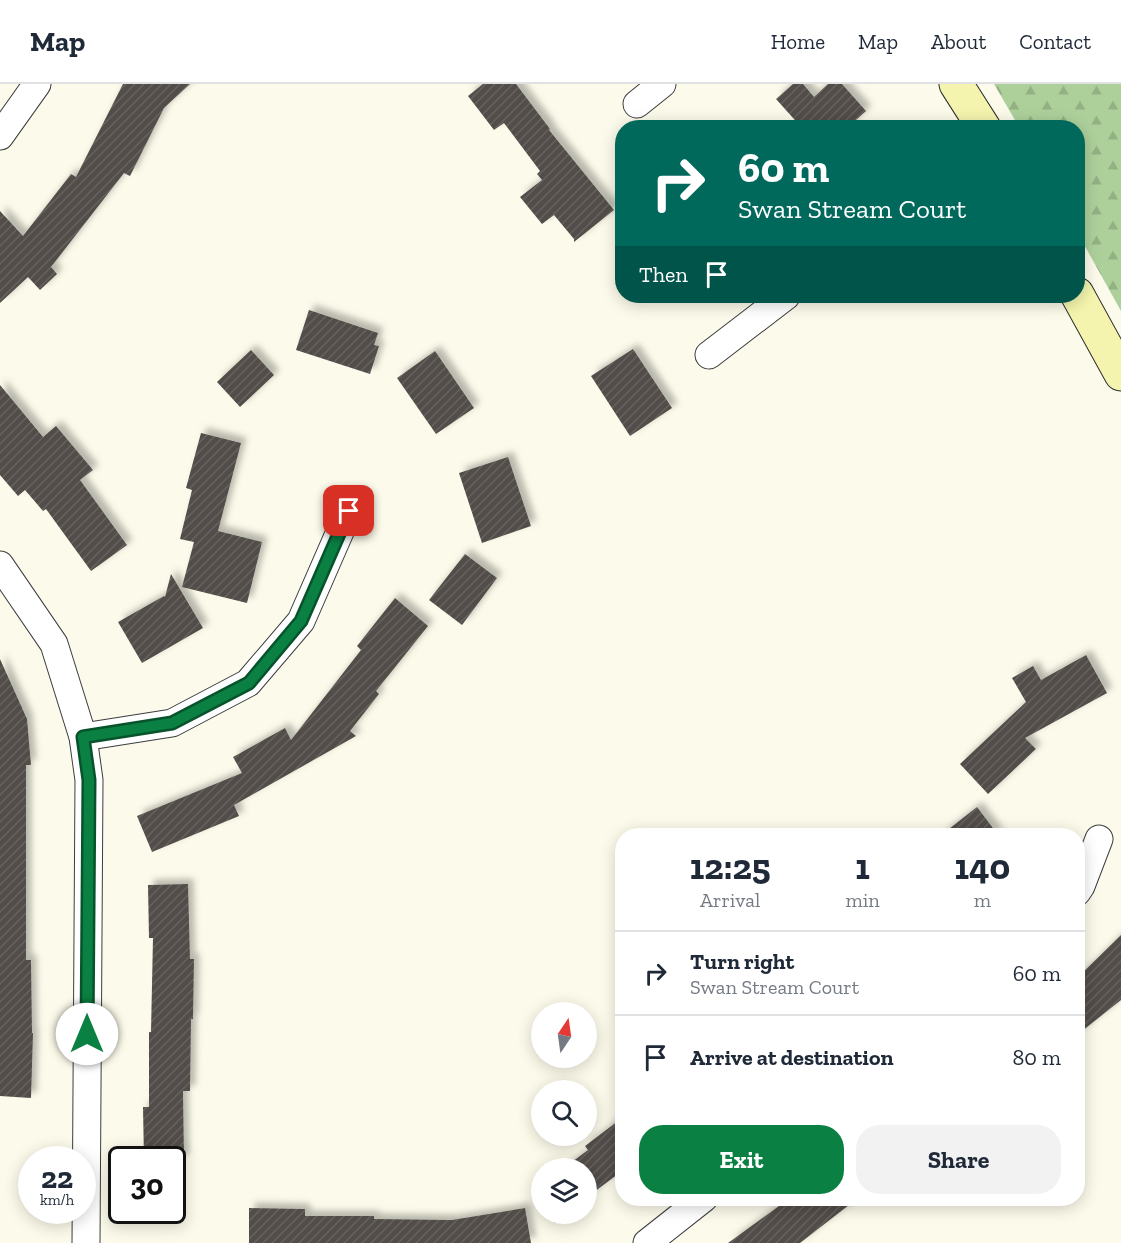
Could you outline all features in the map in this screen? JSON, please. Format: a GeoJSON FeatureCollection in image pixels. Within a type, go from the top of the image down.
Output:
{"type":"FeatureCollection","features":[{"type":"Feature","properties":{"kind":"main road"},"geometry":{"type":"LineString","coordinates":[[956,84],[979,120]]}},
{"type":"Feature","properties":{"kind":"main road"},"geometry":{"type":"LineString","coordinates":[[1082,303],[1121,374]]}},
{"type":"Feature","properties":{"kind":"street"},"geometry":{"type":"LineString","coordinates":[[0,136],[37,84]]}},
{"type":"Feature","properties":{"kind":"street"},"geometry":{"type":"LineString","coordinates":[[637,104],[662,84]]}},
{"type":"Feature","properties":{"kind":"street"},"geometry":{"type":"LineString","coordinates":[[709,355],[777,303]]}},
{"type":"Feature","properties":{"kind":"street"},"geometry":{"type":"LineString","coordinates":[[83,737],[172,723],[249,683],[301,621],[349,511]]}},
{"type":"Feature","properties":{"kind":"street"},"geometry":{"type":"LineString","coordinates":[[0,565],[54,644],[83,737],[89,780],[86,1243]]}},
{"type":"Feature","properties":{"kind":"street"},"geometry":{"type":"LineString","coordinates":[[1085,876],[1099,839]]}},
{"type":"Feature","properties":{"kind":"street"},"geometry":{"type":"LineString","coordinates":[[647,1243],[694,1206]]}},
{"type":"Feature","properties":{"kind":"green space"},"geometry":{"type":"Polygon","coordinates":[[[994,84],[1121,84],[1121,311],[1085,246],[1085,120],[1015,120],[994,84]]]}},
{"type":"Feature","properties":{"kind":"building"},"geometry":{"type":"Polygon","coordinates":[[[123,84],[190,84],[164,108],[130,176],[124,173],[51,267],[57,274],[40,290],[28,277],[0,303],[0,211],[23,236],[71,174],[76,177],[123,84]]]}},
{"type":"Feature","properties":{"kind":"building"},"geometry":{"type":"Polygon","coordinates":[[[483,84],[516,84],[549,130],[614,210],[574,242],[554,215],[542,224],[520,197],[542,180],[537,174],[540,171],[504,123],[494,130],[468,96],[483,84]]]}},
{"type":"Feature","properties":{"kind":"building"},"geometry":{"type":"Polygon","coordinates":[[[793,84],[803,84],[814,97],[828,84],[842,84],[866,111],[856,120],[795,120],[776,99],[793,84]]]}},
{"type":"Feature","properties":{"kind":"building"},"geometry":{"type":"Polygon","coordinates":[[[309,310],[378,333],[374,345],[379,346],[370,374],[296,350],[309,310]]]}},
{"type":"Feature","properties":{"kind":"building"},"geometry":{"type":"Polygon","coordinates":[[[633,349],[672,408],[630,436],[591,376],[633,349]]]}},
{"type":"Feature","properties":{"kind":"building"},"geometry":{"type":"Polygon","coordinates":[[[251,350],[274,375],[240,407],[217,382],[251,350]]]}},
{"type":"Feature","properties":{"kind":"building"},"geometry":{"type":"Polygon","coordinates":[[[435,351],[474,408],[436,434],[397,378],[435,351]]]}},
{"type":"Feature","properties":{"kind":"building"},"geometry":{"type":"Polygon","coordinates":[[[0,385],[43,437],[56,426],[93,470],[80,480],[127,545],[91,571],[46,509],[43,511],[25,490],[18,496],[0,475],[0,385]]]}},
{"type":"Feature","properties":{"kind":"building"},"geometry":{"type":"Polygon","coordinates":[[[201,433],[241,443],[218,531],[262,542],[247,603],[182,587],[194,542],[180,539],[192,490],[186,488],[201,433]]]}},
{"type":"Feature","properties":{"kind":"building"},"geometry":{"type":"Polygon","coordinates":[[[508,457],[531,526],[482,543],[459,473],[508,457]]]}},
{"type":"Feature","properties":{"kind":"building"},"geometry":{"type":"Polygon","coordinates":[[[465,554],[497,578],[462,625],[429,600],[465,554]]]}},
{"type":"Feature","properties":{"kind":"building"},"geometry":{"type":"Polygon","coordinates":[[[171,574],[203,628],[142,663],[118,622],[165,597],[171,574]]]}},
{"type":"Feature","properties":{"kind":"building"},"geometry":{"type":"Polygon","coordinates":[[[395,598],[428,626],[376,691],[379,694],[350,731],[356,736],[234,805],[239,816],[152,852],[137,816],[242,773],[233,757],[285,728],[291,740],[361,650],[357,646],[395,598]]]}},
{"type":"Feature","properties":{"kind":"building"},"geometry":{"type":"Polygon","coordinates":[[[1086,655],[1107,693],[1025,738],[1036,749],[988,794],[960,764],[1026,702],[1012,678],[1033,666],[1041,680],[1086,655]]]}},
{"type":"Feature","properties":{"kind":"building"},"geometry":{"type":"Polygon","coordinates":[[[0,659],[27,719],[31,765],[26,765],[26,960],[31,960],[33,1033],[31,1098],[0,1096],[0,659]]]}},
{"type":"Feature","properties":{"kind":"building"},"geometry":{"type":"Polygon","coordinates":[[[977,807],[993,828],[950,828],[977,807]]]}},
{"type":"Feature","properties":{"kind":"building"},"geometry":{"type":"Polygon","coordinates":[[[188,884],[190,959],[194,959],[190,1091],[183,1091],[184,1146],[144,1146],[143,1107],[149,1107],[153,938],[149,938],[148,885],[188,884]]]}},
{"type":"Feature","properties":{"kind":"building"},"geometry":{"type":"Polygon","coordinates":[[[1121,935],[1121,1000],[1085,1029],[1085,970],[1121,935]]]}},
{"type":"Feature","properties":{"kind":"building"},"geometry":{"type":"Polygon","coordinates":[[[615,1123],[615,1176],[597,1190],[597,1158],[577,1158],[588,1150],[585,1146],[597,1146],[597,1137],[615,1123]]]}},
{"type":"Feature","properties":{"kind":"building"},"geometry":{"type":"Polygon","coordinates":[[[779,1206],[848,1206],[800,1243],[728,1243],[779,1206]]]}},
{"type":"Feature","properties":{"kind":"building"},"geometry":{"type":"Polygon","coordinates":[[[249,1208],[305,1209],[305,1216],[374,1216],[374,1219],[452,1220],[525,1208],[531,1243],[249,1243],[249,1208]]]}},
{"type":"Feature","properties":{"kind":"route"},"geometry":{"type":"LineString","coordinates":[[87,1034],[89,780],[83,737],[172,723],[249,683],[301,621],[349,511]]}}]}
